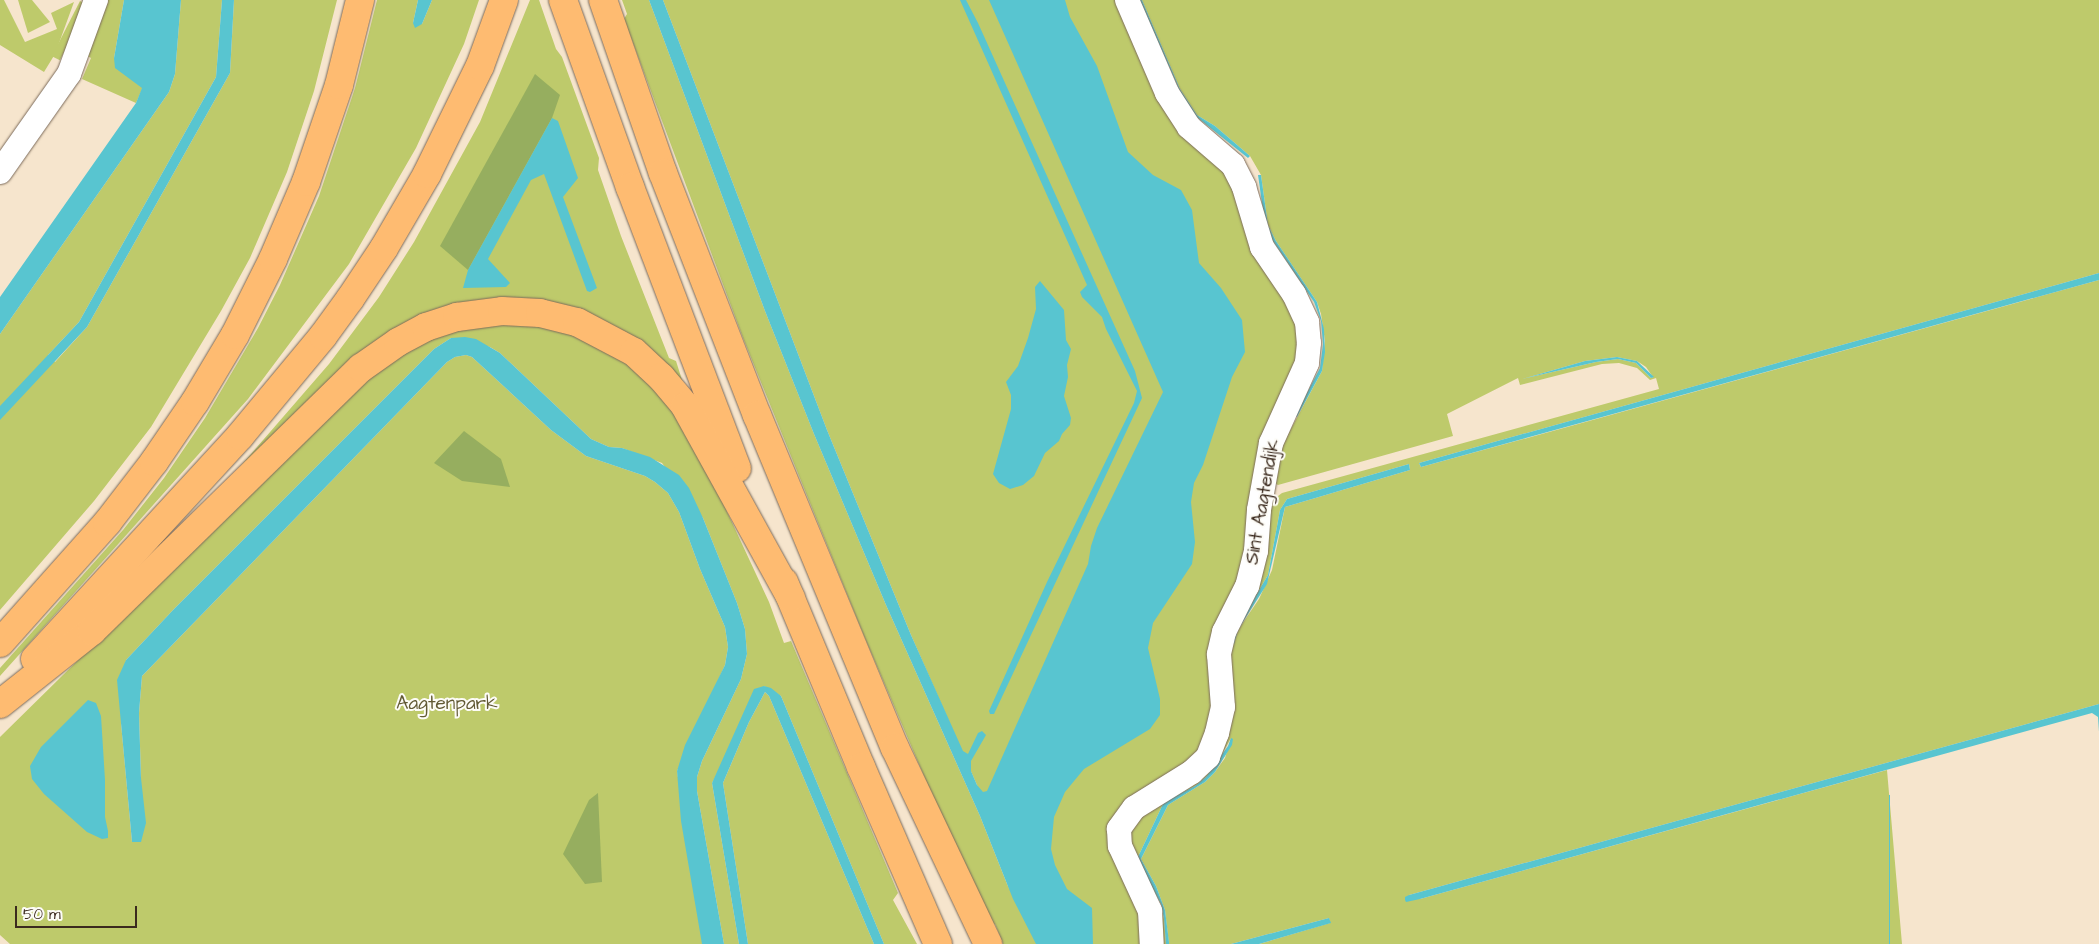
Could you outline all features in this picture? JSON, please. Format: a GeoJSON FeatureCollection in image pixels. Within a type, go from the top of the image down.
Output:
{"type":"FeatureCollection","features":[{"type":"Feature","properties":{"kind":"highway"},"geometry":{"type":"LineString","coordinates":[[0,643],[107,522],[154,462],[195,402],[235,335],[273,259],[306,182],[338,85],[360,0]]}},
{"type":"Feature","properties":{"kind":"highway"},"geometry":{"type":"LineString","coordinates":[[0,696],[240,436],[323,336],[384,248],[428,174],[480,66],[504,0]]}},
{"type":"Feature","properties":{"kind":"highway"},"geometry":{"type":"LineString","coordinates":[[563,0],[717,420],[938,944]]}},
{"type":"Feature","properties":{"kind":"highway"},"geometry":{"type":"LineString","coordinates":[[603,0],[663,173],[757,415],[895,748],[988,944]]}},
{"type":"Feature","properties":{"kind":"highway"},"geometry":{"type":"LineString","coordinates":[[0,704],[92,631],[361,368],[398,342],[426,327],[457,317],[493,312],[540,313],[577,322],[634,352],[661,377],[685,406],[791,598]]}},
{"type":"Feature","properties":{"kind":"street"},"geometry":{"type":"LineString","coordinates":[[0,172],[68,74],[96,0]]}},
{"type":"Feature","properties":{"kind":"street","name":"Sint Aagtendijk"},"geometry":{"type":"LineString","coordinates":[[1127,0],[1167,93],[1189,127],[1233,166],[1244,187],[1262,247],[1294,294],[1307,322],[1309,343],[1307,363],[1270,443],[1264,491],[1258,510],[1256,551],[1247,586],[1224,632],[1219,654],[1223,707],[1217,733],[1208,757],[1198,767],[1134,808],[1119,829],[1120,846],[1150,911],[1152,944]]}},
{"type":"Feature","properties":{"kind":"green space"},"geometry":{"type":"Polygon","coordinates":[[[0,0],[4,0],[25,42],[57,29],[51,13],[74,2],[55,54],[44,72],[0,45],[0,0]]]}},
{"type":"Feature","properties":{"kind":"green space"},"geometry":{"type":"Polygon","coordinates":[[[18,0],[32,0],[50,22],[28,33],[18,0]]]}},
{"type":"Feature","properties":{"kind":"green space"},"geometry":{"type":"Polygon","coordinates":[[[104,0],[124,0],[114,58],[143,87],[136,103],[82,79],[91,58],[84,54],[104,0]]]}},
{"type":"Feature","properties":{"kind":"green space"},"geometry":{"type":"Polygon","coordinates":[[[181,0],[222,0],[216,77],[79,322],[48,355],[55,362],[87,327],[230,73],[234,0],[337,0],[314,91],[287,172],[250,258],[221,311],[151,427],[94,501],[0,610],[0,334],[169,92],[175,74],[181,0]]]}},
{"type":"Feature","properties":{"kind":"green space"},"geometry":{"type":"Polygon","coordinates":[[[377,0],[418,0],[413,23],[422,24],[432,0],[479,0],[464,44],[416,148],[349,264],[248,399],[0,676],[0,668],[123,530],[164,478],[205,418],[258,328],[280,285],[319,196],[355,88],[377,0]]]}},
{"type":"Feature","properties":{"kind":"green space"},"geometry":{"type":"Polygon","coordinates":[[[530,0],[539,0],[556,49],[562,57],[599,158],[598,170],[621,236],[669,358],[676,361],[683,383],[628,338],[457,308],[238,469],[329,364],[379,297],[414,242],[480,122],[530,0]]]}},
{"type":"Feature","properties":{"kind":"green space"},"geometry":{"type":"Polygon","coordinates":[[[622,0],[649,0],[765,311],[814,434],[886,605],[980,816],[1009,889],[977,785],[911,635],[827,430],[663,0],[1118,0],[1225,168],[1304,341],[1252,523],[1204,750],[1121,814],[1142,910],[1146,944],[1003,944],[995,924],[987,923],[864,636],[743,338],[624,19],[627,14],[622,0]]]}},
{"type":"Feature","properties":{"kind":"green space"},"geometry":{"type":"Polygon","coordinates":[[[1142,0],[2099,0],[2099,273],[1419,463],[1421,467],[2099,280],[2099,704],[1409,895],[1420,899],[1887,770],[1902,944],[1259,944],[1330,923],[1329,918],[1231,944],[1169,944],[1165,910],[1156,886],[1141,859],[1168,805],[1205,782],[1215,772],[1225,758],[1231,738],[1215,767],[1206,777],[1195,786],[1164,802],[1137,859],[1155,891],[1164,919],[1166,944],[1155,944],[1124,831],[1205,766],[1222,659],[1274,499],[1282,493],[1659,389],[1656,378],[1650,380],[1637,368],[1619,363],[1602,364],[1520,385],[1518,378],[1447,414],[1453,436],[1276,484],[1278,453],[1322,371],[1325,341],[1321,314],[1317,302],[1276,241],[1268,225],[1261,175],[1250,156],[1215,126],[1197,115],[1180,89],[1142,0]],[[1617,357],[1585,361],[1522,379],[1596,362],[1618,359],[1636,363],[1651,378],[1653,377],[1646,367],[1637,361],[1617,357]],[[1409,464],[1287,499],[1280,510],[1268,575],[1236,630],[1234,643],[1238,630],[1259,599],[1272,570],[1285,507],[1410,470],[1409,464]]]}},
{"type":"Feature","properties":{"kind":"green space"},"geometry":{"type":"Polygon","coordinates":[[[80,1],[88,5],[60,60],[52,56],[80,1]]]}},
{"type":"Feature","properties":{"kind":"green space"},"geometry":{"type":"Polygon","coordinates":[[[535,74],[560,95],[552,118],[468,270],[440,246],[535,74]]]}},
{"type":"Feature","properties":{"kind":"green space","name":"Aagtenpark"},"geometry":{"type":"Polygon","coordinates":[[[532,324],[581,336],[631,364],[653,384],[697,447],[769,602],[784,643],[791,641],[898,893],[893,900],[917,944],[884,944],[781,696],[764,686],[712,783],[739,944],[724,944],[697,791],[697,777],[702,761],[741,679],[747,654],[745,629],[737,603],[703,518],[662,463],[622,448],[609,447],[591,439],[500,353],[490,347],[451,338],[434,349],[174,609],[126,660],[121,723],[132,842],[141,778],[139,713],[142,676],[447,362],[455,357],[466,355],[472,357],[551,430],[586,456],[645,476],[655,482],[668,493],[679,512],[700,569],[725,627],[728,647],[725,665],[677,771],[703,944],[10,944],[0,935],[0,737],[316,426],[375,371],[428,339],[479,325],[532,324]]]}},
{"type":"Feature","properties":{"kind":"green space"},"geometry":{"type":"Polygon","coordinates":[[[464,431],[501,459],[510,487],[462,481],[434,463],[464,431]]]}},
{"type":"Feature","properties":{"kind":"green space"},"geometry":{"type":"Polygon","coordinates":[[[765,692],[769,696],[874,944],[748,944],[723,783],[749,722],[765,692]]]}},
{"type":"Feature","properties":{"kind":"green space"},"geometry":{"type":"Polygon","coordinates":[[[598,793],[602,882],[585,884],[563,854],[589,800],[598,793]]]}},
{"type":"Feature","properties":{"kind":"water"},"geometry":{"type":"Polygon","coordinates":[[[124,0],[181,0],[175,74],[169,92],[0,334],[0,297],[136,103],[142,88],[115,68],[114,58],[124,0]]]}},
{"type":"Feature","properties":{"kind":"water"},"geometry":{"type":"Polygon","coordinates":[[[222,0],[234,0],[230,73],[87,327],[0,420],[0,406],[79,322],[216,77],[222,0]]]}},
{"type":"Feature","properties":{"kind":"water"},"geometry":{"type":"Polygon","coordinates":[[[418,0],[432,0],[422,24],[415,28],[413,23],[418,0]]]}},
{"type":"Feature","properties":{"kind":"water"},"geometry":{"type":"Polygon","coordinates":[[[649,0],[663,0],[827,430],[911,635],[963,751],[968,754],[978,733],[982,731],[986,735],[971,761],[971,771],[977,785],[983,792],[987,791],[1088,564],[1097,528],[1163,392],[989,0],[1065,0],[1070,17],[1097,66],[1128,152],[1153,175],[1181,190],[1192,210],[1199,263],[1221,288],[1242,320],[1245,352],[1232,377],[1203,465],[1194,483],[1191,502],[1195,542],[1192,564],[1153,623],[1148,648],[1160,699],[1160,715],[1150,729],[1084,769],[1065,792],[1054,817],[1051,849],[1055,865],[1067,889],[1092,908],[1093,944],[1036,944],[1013,899],[980,816],[886,605],[814,434],[765,311],[649,0]]]}},
{"type":"Feature","properties":{"kind":"water"},"geometry":{"type":"Polygon","coordinates":[[[960,0],[966,0],[978,23],[1135,371],[1142,398],[994,714],[990,714],[989,711],[1047,582],[1134,403],[1137,391],[1106,329],[1102,317],[1082,297],[1080,292],[1087,285],[960,0]]]}},
{"type":"Feature","properties":{"kind":"water"},"geometry":{"type":"Polygon","coordinates":[[[1139,0],[1142,0],[1180,89],[1197,115],[1215,126],[1250,156],[1248,158],[1193,114],[1179,89],[1139,0]]]}},
{"type":"Feature","properties":{"kind":"water"},"geometry":{"type":"Polygon","coordinates":[[[552,118],[558,121],[578,178],[563,197],[597,288],[590,292],[587,291],[544,174],[531,180],[488,259],[510,283],[506,287],[463,288],[468,270],[552,118]]]}},
{"type":"Feature","properties":{"kind":"water"},"geometry":{"type":"Polygon","coordinates":[[[1258,175],[1261,175],[1268,225],[1276,241],[1317,302],[1324,329],[1325,352],[1322,371],[1297,417],[1295,416],[1320,368],[1323,344],[1321,321],[1314,302],[1273,241],[1265,224],[1258,175]]]}},
{"type":"Feature","properties":{"kind":"water"},"geometry":{"type":"Polygon","coordinates":[[[2099,273],[2099,280],[1421,467],[1419,463],[2099,273]]]}},
{"type":"Feature","properties":{"kind":"water"},"geometry":{"type":"Polygon","coordinates":[[[1040,281],[1064,310],[1066,340],[1071,349],[1067,365],[1068,377],[1064,396],[1071,418],[1070,425],[1059,441],[1045,453],[1034,476],[1023,485],[1010,489],[999,483],[993,474],[1011,409],[1011,395],[1006,382],[1018,366],[1028,338],[1036,309],[1035,287],[1040,281]]]}},
{"type":"Feature","properties":{"kind":"water"},"geometry":{"type":"Polygon","coordinates":[[[465,337],[476,339],[500,353],[591,439],[609,447],[622,448],[650,457],[679,475],[689,488],[703,518],[737,603],[745,629],[747,654],[741,679],[702,761],[697,777],[697,791],[724,944],[702,944],[681,821],[677,771],[685,745],[725,665],[728,647],[725,627],[700,569],[679,512],[668,493],[655,482],[645,476],[586,456],[551,430],[472,357],[466,355],[455,357],[447,362],[142,676],[139,713],[141,778],[146,823],[141,842],[132,842],[117,680],[126,660],[174,609],[434,349],[451,338],[465,337]]]}},
{"type":"Feature","properties":{"kind":"water"},"geometry":{"type":"Polygon","coordinates":[[[1617,357],[1637,361],[1654,377],[1651,378],[1636,363],[1618,359],[1596,362],[1522,379],[1585,361],[1617,357]]]}},
{"type":"Feature","properties":{"kind":"water"},"geometry":{"type":"Polygon","coordinates":[[[1409,464],[1410,470],[1285,507],[1267,584],[1238,630],[1234,644],[1232,643],[1241,621],[1268,575],[1280,510],[1287,499],[1409,464]]]}},
{"type":"Feature","properties":{"kind":"water"},"geometry":{"type":"Polygon","coordinates":[[[764,686],[771,688],[781,696],[884,944],[874,944],[769,696],[765,692],[749,722],[723,783],[748,944],[739,944],[712,783],[754,689],[764,686]]]}},
{"type":"Feature","properties":{"kind":"water"},"geometry":{"type":"Polygon","coordinates":[[[88,700],[96,703],[101,716],[105,817],[108,831],[108,838],[102,839],[87,832],[44,794],[32,779],[30,766],[41,747],[88,700]]]}},
{"type":"Feature","properties":{"kind":"water"},"geometry":{"type":"Polygon","coordinates":[[[2099,704],[2099,732],[2098,717],[2092,713],[1420,899],[1406,902],[1405,900],[1405,897],[1409,895],[2099,704]]]}},
{"type":"Feature","properties":{"kind":"water"},"geometry":{"type":"Polygon","coordinates":[[[1231,738],[1233,739],[1232,745],[1215,772],[1205,782],[1168,805],[1141,859],[1156,886],[1165,910],[1169,942],[1169,944],[1166,944],[1161,904],[1137,859],[1164,802],[1195,786],[1206,777],[1228,746],[1231,738]]]}},
{"type":"Feature","properties":{"kind":"water"},"geometry":{"type":"Polygon","coordinates":[[[1889,795],[1890,944],[1889,944],[1889,795]]]}},
{"type":"Feature","properties":{"kind":"water"},"geometry":{"type":"Polygon","coordinates":[[[1329,918],[1331,923],[1259,944],[1231,944],[1329,918]]]}}]}
